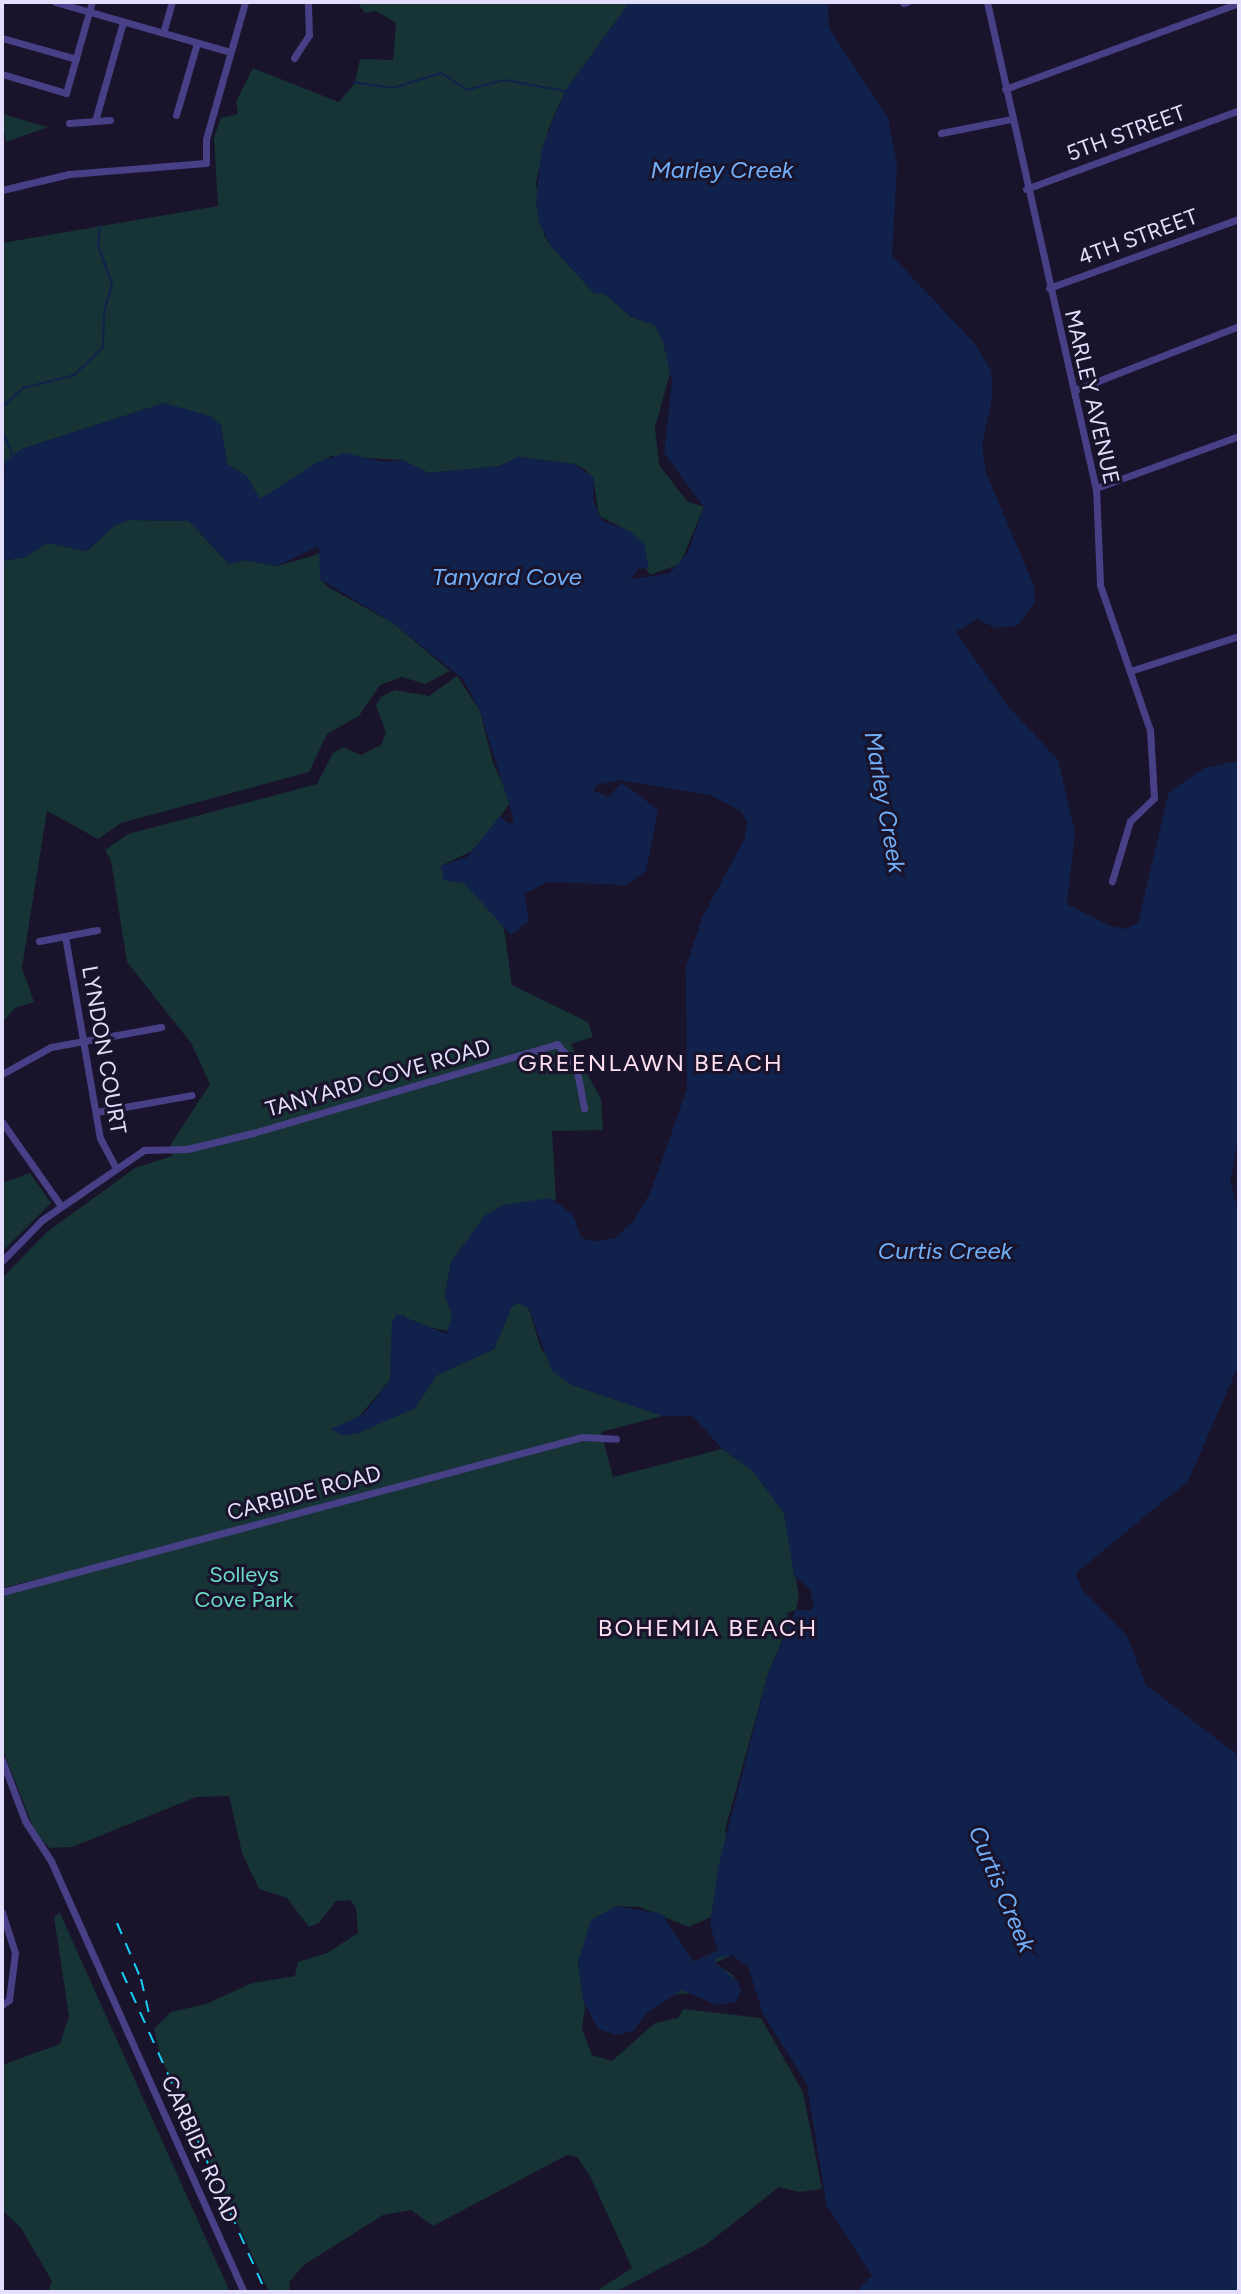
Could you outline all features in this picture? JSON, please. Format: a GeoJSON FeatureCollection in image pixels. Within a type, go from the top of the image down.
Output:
{"type":"FeatureCollection","features":[{"type":"Feature","properties":{"kind":"street"},"geometry":{"type":"LineString","coordinates":[[55,2],[230,52]]}},
{"type":"Feature","properties":{"kind":"street"},"geometry":{"type":"LineString","coordinates":[[2,74],[66,93],[92,2]]}},
{"type":"Feature","properties":{"kind":"street"},"geometry":{"type":"LineString","coordinates":[[163,33],[172,2]]}},
{"type":"Feature","properties":{"kind":"street"},"geometry":{"type":"LineString","coordinates":[[2,190],[69,174],[206,163],[206,139],[245,2]]}},
{"type":"Feature","properties":{"kind":"street"},"geometry":{"type":"LineString","coordinates":[[294,58],[309,35],[308,2]]}},
{"type":"Feature","properties":{"kind":"street","name":"MARLEY AVENUE"},"geometry":{"type":"LineString","coordinates":[[987,2],[1026,189],[1096,488],[1098,574],[1150,730],[1154,798],[1130,821],[1112,881]]}},
{"type":"Feature","properties":{"kind":"street"},"geometry":{"type":"LineString","coordinates":[[1005,89],[1239,3]]}},
{"type":"Feature","properties":{"kind":"street"},"geometry":{"type":"LineString","coordinates":[[95,121],[123,22]]}},
{"type":"Feature","properties":{"kind":"street"},"geometry":{"type":"LineString","coordinates":[[2,38],[76,59]]}},
{"type":"Feature","properties":{"kind":"street"},"geometry":{"type":"LineString","coordinates":[[176,115],[197,43]]}},
{"type":"Feature","properties":{"kind":"street","name":"5TH STREET"},"geometry":{"type":"LineString","coordinates":[[1026,189],[1239,110]]}},
{"type":"Feature","properties":{"kind":"street"},"geometry":{"type":"LineString","coordinates":[[941,133],[1011,119]]}},
{"type":"Feature","properties":{"kind":"street"},"geometry":{"type":"LineString","coordinates":[[69,123],[110,120]]}},
{"type":"Feature","properties":{"kind":"street","name":"4TH STREET"},"geometry":{"type":"LineString","coordinates":[[1049,288],[1239,219]]}},
{"type":"Feature","properties":{"kind":"street"},"geometry":{"type":"LineString","coordinates":[[1075,390],[1239,326]]}},
{"type":"Feature","properties":{"kind":"street"},"geometry":{"type":"LineString","coordinates":[[1096,488],[1239,436]]}},
{"type":"Feature","properties":{"kind":"street"},"geometry":{"type":"LineString","coordinates":[[1130,671],[1239,636]]}},
{"type":"Feature","properties":{"kind":"street"},"geometry":{"type":"LineString","coordinates":[[39,941],[97,930]]}},
{"type":"Feature","properties":{"kind":"street","name":"LYNDON COURT"},"geometry":{"type":"LineString","coordinates":[[65,936],[103,1148],[116,1168]]}},
{"type":"Feature","properties":{"kind":"street"},"geometry":{"type":"LineString","coordinates":[[2,1074],[40,1050],[161,1027]]}},
{"type":"Feature","properties":{"kind":"street","name":"TANYARD COVE ROAD"},"geometry":{"type":"LineString","coordinates":[[116,1168],[138,1153],[187,1149],[253,1133],[557,1044],[576,1066],[584,1108]]}},
{"type":"Feature","properties":{"kind":"street"},"geometry":{"type":"LineString","coordinates":[[96,1112],[192,1095]]}},
{"type":"Feature","properties":{"kind":"street"},"geometry":{"type":"LineString","coordinates":[[2,1122],[61,1206]]}},
{"type":"Feature","properties":{"kind":"street"},"geometry":{"type":"LineString","coordinates":[[2,1261],[61,1206],[116,1168]]}},
{"type":"Feature","properties":{"kind":"street","name":"CARBIDE ROAD"},"geometry":{"type":"LineString","coordinates":[[2,1592],[582,1437],[616,1439]]}},
{"type":"Feature","properties":{"kind":"street","name":"CARBIDE ROAD"},"geometry":{"type":"LineString","coordinates":[[2,1760],[25,1821],[51,1861],[244,2292]]}},
{"type":"Feature","properties":{"kind":"street"},"geometry":{"type":"LineString","coordinates":[[2,1912],[15,1953],[6,2003]]}},
{"type":"Feature","properties":{"kind":"green space"},"geometry":{"type":"Polygon","coordinates":[[[357,2],[630,2],[565,91],[548,130],[536,182],[544,235],[551,246],[595,294],[605,294],[631,317],[655,325],[663,342],[671,369],[655,428],[659,465],[687,501],[704,507],[680,564],[650,575],[619,526],[599,516],[594,483],[586,470],[574,464],[518,457],[500,466],[429,473],[402,460],[331,456],[260,499],[242,473],[227,464],[221,425],[164,403],[22,449],[2,465],[2,243],[218,206],[214,137],[221,118],[238,114],[236,102],[253,68],[339,102],[355,83],[360,59],[393,60],[396,23],[376,11],[365,13],[357,2]]]}},
{"type":"Feature","properties":{"kind":"green space"},"geometry":{"type":"Polygon","coordinates":[[[2,114],[48,127],[6,142],[2,114]]]}},
{"type":"Feature","properties":{"kind":"green space"},"geometry":{"type":"Polygon","coordinates":[[[130,520],[189,521],[229,564],[244,560],[277,566],[322,553],[320,579],[328,587],[393,623],[450,671],[425,684],[402,677],[380,685],[359,716],[327,734],[309,772],[121,823],[98,839],[47,811],[22,968],[34,1002],[15,1008],[2,1023],[2,561],[25,557],[47,543],[87,551],[115,525],[130,520]]]}},
{"type":"Feature","properties":{"kind":"green space","name":"Solleys Cove Park"},"geometry":{"type":"Polygon","coordinates":[[[457,676],[480,711],[493,763],[511,802],[476,849],[441,866],[444,880],[464,883],[503,922],[512,985],[588,1022],[593,1037],[571,1044],[601,1099],[603,1130],[552,1131],[556,1200],[504,1205],[461,1248],[451,1263],[445,1295],[452,1316],[449,1331],[412,1324],[403,1315],[392,1329],[390,1380],[343,1436],[415,1408],[437,1375],[494,1349],[512,1306],[519,1302],[529,1309],[541,1349],[572,1385],[663,1416],[601,1432],[613,1477],[722,1449],[752,1470],[784,1513],[799,1596],[796,1610],[787,1613],[790,1621],[768,1674],[725,1830],[757,1985],[748,1966],[732,1955],[715,1963],[733,1975],[741,1991],[717,2005],[694,1993],[669,1995],[685,1951],[694,1962],[718,1950],[711,1917],[689,1927],[640,1907],[616,1906],[578,1962],[585,2008],[582,2029],[592,2055],[612,2061],[655,2023],[678,2018],[683,2009],[761,2018],[803,2092],[822,2189],[799,2192],[779,2187],[707,2244],[615,2292],[595,2292],[632,2268],[590,2176],[577,2157],[567,2155],[433,2226],[411,2210],[383,2215],[304,2265],[290,2281],[289,2292],[269,2292],[161,2057],[154,2029],[171,2012],[206,2004],[252,1983],[295,1976],[298,1962],[327,1953],[358,1933],[356,1908],[350,1900],[336,1901],[319,1923],[309,1927],[287,1898],[259,1889],[242,1853],[229,1796],[196,1797],[72,1847],[50,1848],[36,1835],[2,1748],[2,1597],[38,1579],[2,1588],[2,1278],[47,1232],[135,1168],[172,1156],[171,1144],[210,1084],[191,1043],[127,962],[111,861],[105,850],[128,834],[317,784],[333,753],[343,747],[361,755],[381,745],[386,733],[376,705],[381,697],[395,690],[429,696],[457,676]]]}},
{"type":"Feature","properties":{"kind":"green space"},"geometry":{"type":"Polygon","coordinates":[[[30,1173],[51,1203],[2,1252],[2,1183],[30,1173]]]}},
{"type":"Feature","properties":{"kind":"green space"},"geometry":{"type":"Polygon","coordinates":[[[60,1913],[230,2292],[48,2292],[52,2281],[21,2228],[2,2210],[2,2065],[60,2044],[69,2016],[54,1917],[60,1913]]]}},
{"type":"Feature","properties":{"kind":"water","name":"Curtis Creek"},"geometry":{"type":"Polygon","coordinates":[[[630,2],[828,2],[829,28],[888,118],[897,165],[892,256],[976,345],[991,371],[993,394],[982,444],[986,473],[1034,586],[1035,602],[1017,626],[996,628],[977,619],[956,632],[1007,705],[1058,760],[1075,832],[1067,904],[1110,926],[1125,929],[1138,923],[1169,792],[1204,768],[1239,761],[1239,1136],[1230,1182],[1239,1211],[1239,1364],[1188,1481],[1076,1573],[1082,1590],[1127,1636],[1146,1685],[1239,1756],[1239,2292],[856,2292],[868,2279],[827,2208],[807,2084],[763,2014],[748,1966],[732,1955],[716,1958],[715,1963],[738,1982],[741,1991],[736,2002],[717,2005],[682,1990],[648,2012],[633,2031],[617,2035],[598,2029],[583,2000],[578,1962],[591,1920],[616,1906],[662,1914],[694,1962],[718,1950],[710,1925],[718,1868],[768,1674],[796,1610],[811,1610],[814,1605],[809,1588],[794,1576],[784,1513],[752,1470],[722,1449],[693,1416],[663,1416],[572,1385],[552,1371],[529,1309],[519,1303],[512,1306],[494,1349],[437,1375],[415,1408],[359,1433],[343,1436],[331,1429],[364,1414],[390,1380],[392,1321],[397,1314],[447,1334],[452,1316],[445,1295],[451,1263],[484,1216],[504,1205],[549,1198],[573,1214],[581,1238],[595,1241],[615,1238],[633,1222],[651,1191],[687,1089],[686,967],[703,916],[745,838],[747,822],[741,811],[710,795],[619,780],[597,785],[593,791],[609,797],[620,784],[627,786],[658,810],[646,871],[626,885],[548,882],[524,894],[529,921],[511,935],[464,883],[444,880],[441,866],[467,857],[500,816],[509,824],[514,820],[480,711],[463,679],[393,623],[320,579],[319,546],[277,566],[244,560],[229,564],[189,521],[130,520],[115,525],[87,551],[47,543],[25,557],[2,561],[5,461],[22,449],[164,403],[210,416],[221,425],[227,464],[248,477],[260,499],[316,463],[345,453],[384,462],[402,460],[429,473],[500,466],[518,457],[574,464],[594,478],[593,500],[602,521],[630,531],[644,544],[649,568],[638,569],[630,580],[670,573],[688,552],[704,507],[664,453],[672,381],[663,342],[655,325],[631,317],[605,294],[595,294],[551,246],[539,223],[536,201],[542,148],[565,91],[630,2]]]}},
{"type":"Feature","properties":{"kind":"pier"},"geometry":{"type":"Polygon","coordinates":[[[828,2207],[872,2276],[863,2282],[823,2210],[828,2207]]]}},
{"type":"Feature","properties":{"kind":"waterway"},"geometry":{"type":"LineString","coordinates":[[354,82],[393,88],[441,73],[467,90],[505,80],[565,91]]}},
{"type":"Feature","properties":{"kind":"waterway"},"geometry":{"type":"LineString","coordinates":[[2,407],[23,388],[74,375],[103,347],[104,312],[112,284],[98,245],[100,226]]}},
{"type":"Feature","properties":{"kind":"waterway"},"geometry":{"type":"LineString","coordinates":[[2,429],[12,455]]}},
{"type":"Feature","properties":{"kind":"railway"},"geometry":{"type":"LineString","coordinates":[[117,1923],[141,1979],[150,2018]]}},
{"type":"Feature","properties":{"kind":"railway"},"geometry":{"type":"LineString","coordinates":[[122,1972],[266,2292]]}},
{"type":"Feature","properties":{"kind":"district","name":"GREENLAWN BEACH"},"geometry":{"type":"Point","coordinates":[651,1063]}},
{"type":"Feature","properties":{"kind":"district","name":"BOHEMIA BEACH"},"geometry":{"type":"Point","coordinates":[708,1628]}},
{"type":"Feature","properties":{"kind":"water label","name":"Marley Creek"},"geometry":{"type":"Point","coordinates":[722,170]}},
{"type":"Feature","properties":{"kind":"water label","name":"Tanyard Cove"},"geometry":{"type":"Point","coordinates":[507,577]}},
{"type":"Feature","properties":{"kind":"water label","name":"Marley Creek"},"geometry":{"type":"Point","coordinates":[885,802]}}]}
